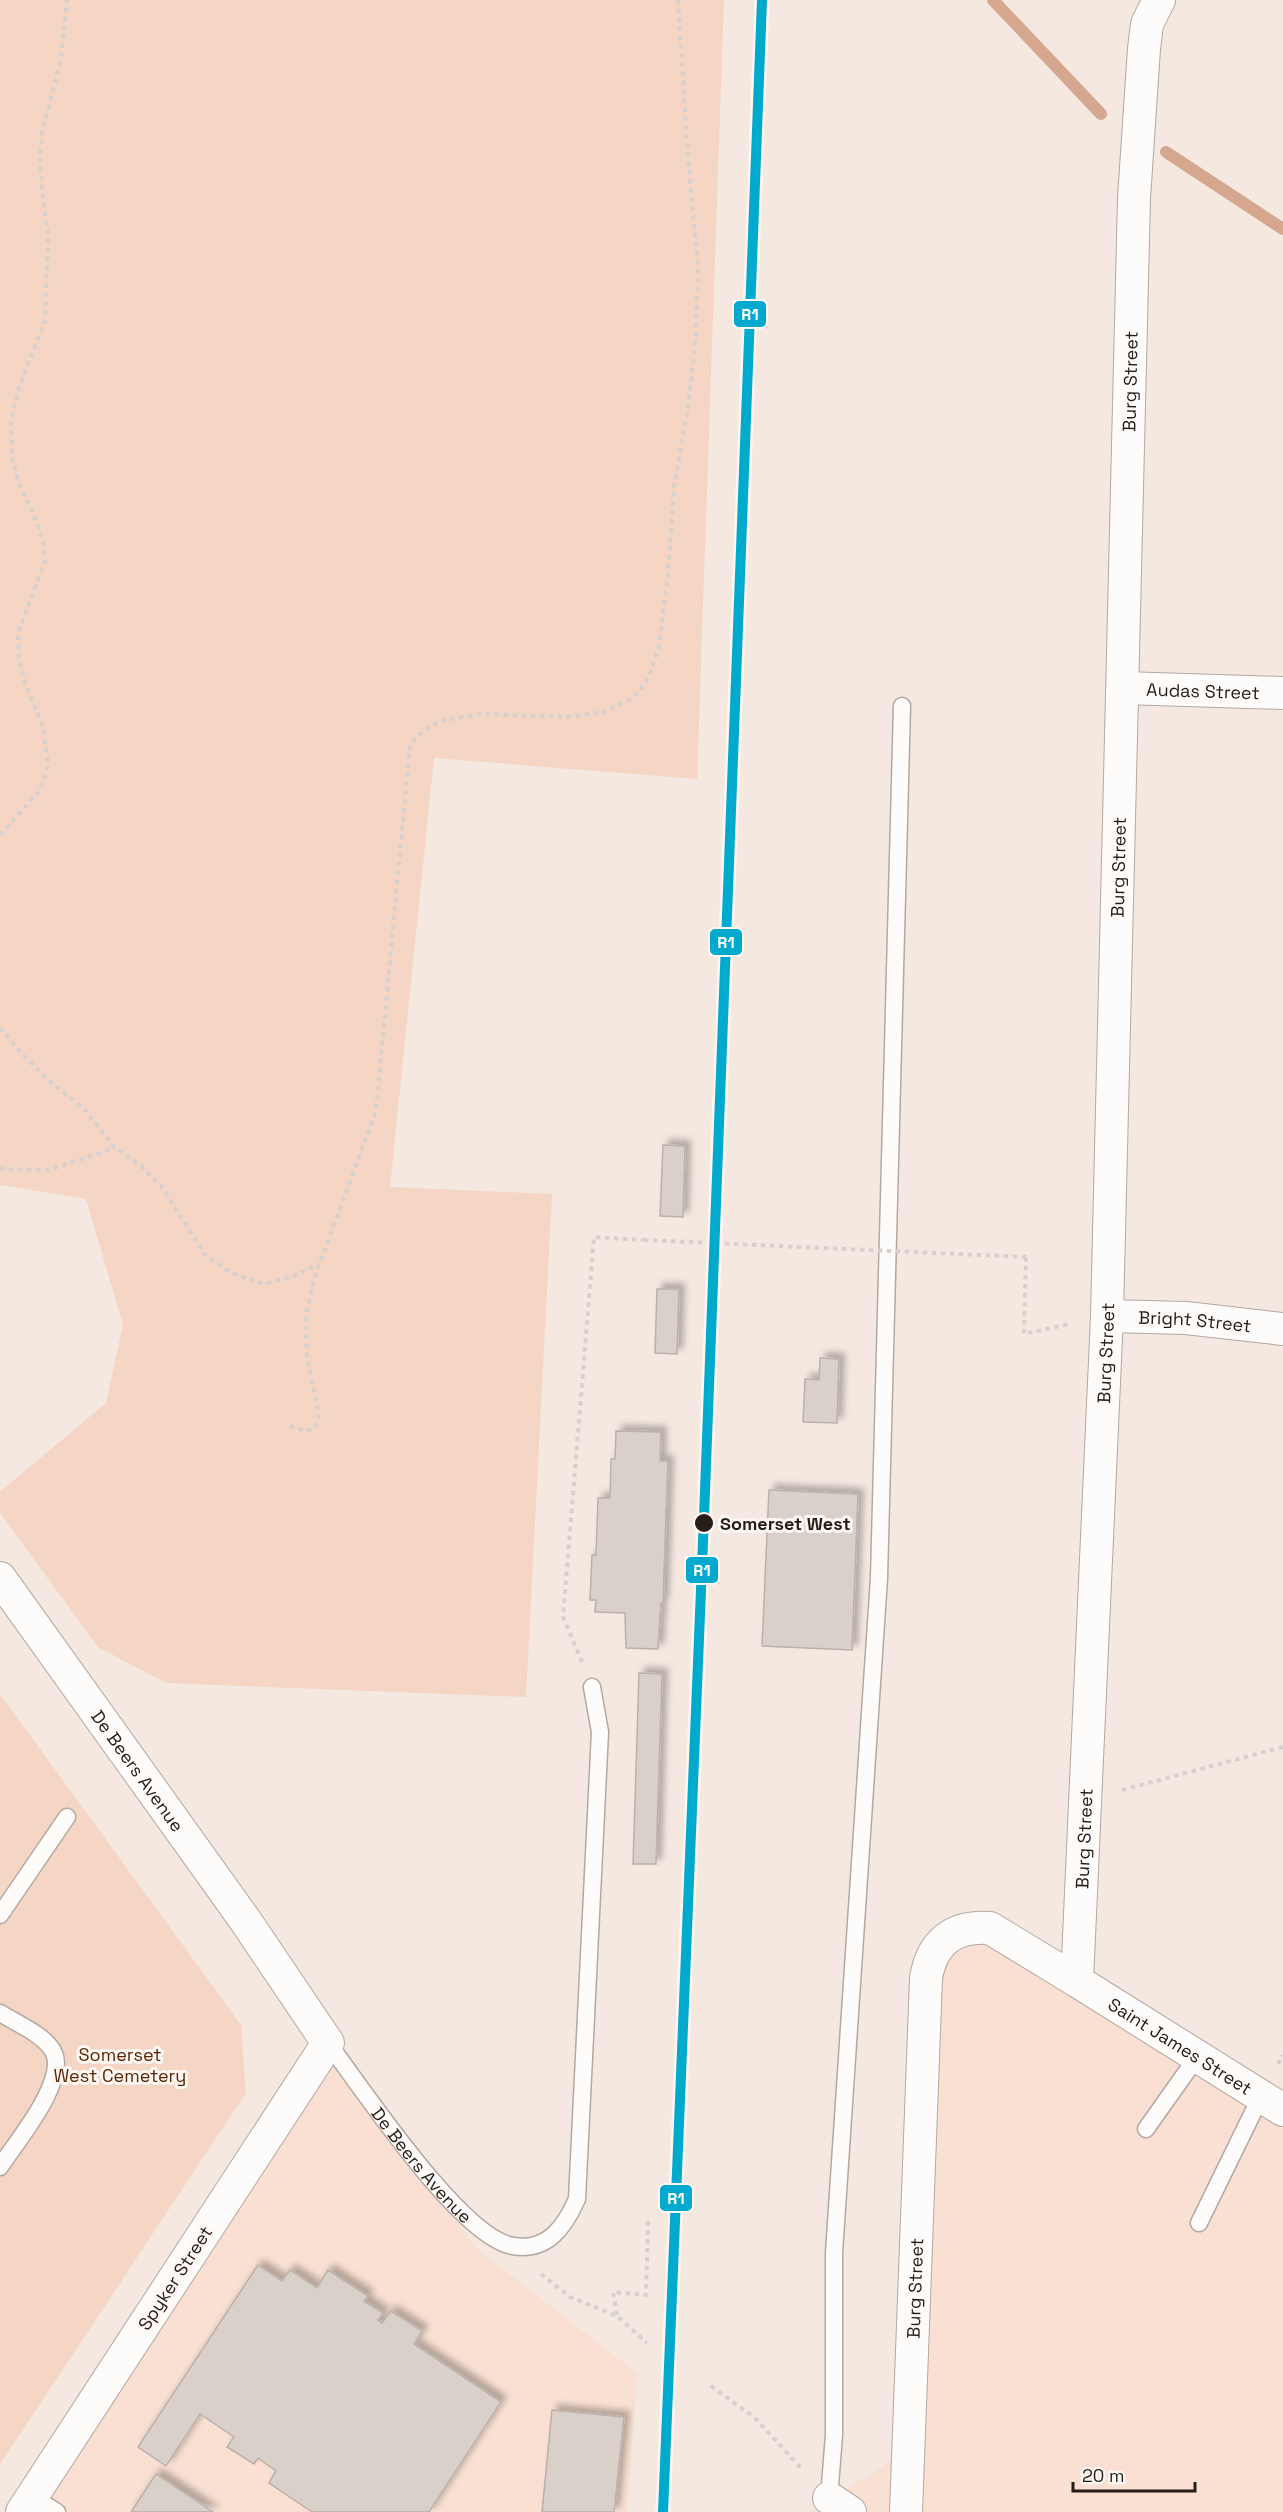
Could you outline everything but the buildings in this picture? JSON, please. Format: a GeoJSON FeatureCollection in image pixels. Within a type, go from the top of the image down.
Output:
{"type":"FeatureCollection","features":[{"type":"Feature","properties":{"kind":"street","name":"Burg Street"},"geometry":{"type":"LineString","coordinates":[[906,2512],[928,1962],[947,1937],[961,1930],[975,1927],[990,1928],[1077,1981],[1107,1317],[1134,198],[1144,48],[1148,24],[1159,0]]}},
{"type":"Feature","properties":{"kind":"street","name":"Audas Street"},"geometry":{"type":"LineString","coordinates":[[1123,688],[1283,693]]}},
{"type":"Feature","properties":{"kind":"street","name":"Bright Street"},"geometry":{"type":"LineString","coordinates":[[1107,1317],[1186,1318],[1283,1329]]}},
{"type":"Feature","properties":{"kind":"street","name":"De Beers Avenue"},"geometry":{"type":"LineString","coordinates":[[0,1578],[245,1920],[328,2043]]}},
{"type":"Feature","properties":{"kind":"street","name":"Saint James Street"},"geometry":{"type":"LineString","coordinates":[[1077,1981],[1272,2103]]}},
{"type":"Feature","properties":{"kind":"street","name":"Spyker Street"},"geometry":{"type":"LineString","coordinates":[[37,2507],[328,2043]]}},
{"type":"Feature","properties":{"kind":"lane"},"geometry":{"type":"LineString","coordinates":[[840,2505],[834,2435],[834,2253],[879,1578],[902,706]]}},
{"type":"Feature","properties":{"kind":"lane"},"geometry":{"type":"LineString","coordinates":[[513,2246],[537,2244],[556,2235],[568,2220],[577,2199],[600,1732],[592,1687]]}},
{"type":"Feature","properties":{"kind":"lane"},"geometry":{"type":"LineString","coordinates":[[0,1915],[67,1817]]}},
{"type":"Feature","properties":{"kind":"lane"},"geometry":{"type":"LineString","coordinates":[[0,2013],[42,2040],[52,2050],[57,2070],[49,2092],[0,2167]]}},
{"type":"Feature","properties":{"kind":"lane","name":"De Beers Avenue"},"geometry":{"type":"LineString","coordinates":[[328,2043],[429,2177],[463,2216],[490,2236],[513,2246]]}},
{"type":"Feature","properties":{"kind":"lane"},"geometry":{"type":"LineString","coordinates":[[1146,2129],[1197,2057]]}},
{"type":"Feature","properties":{"kind":"lane"},"geometry":{"type":"LineString","coordinates":[[1198,2223],[1272,2103]]}},
{"type":"Feature","properties":{"kind":"path"},"geometry":{"type":"LineString","coordinates":[[0,835],[40,790],[48,765],[44,727],[19,661],[18,633],[45,561],[43,541],[19,484],[12,457],[12,422],[18,390],[45,321],[48,236],[43,199],[42,133],[61,59],[67,0]]}},
{"type":"Feature","properties":{"kind":"path"},"geometry":{"type":"LineString","coordinates":[[290,1426],[305,1431],[314,1429],[319,1415],[307,1356],[305,1321],[319,1263],[376,1112],[410,746],[424,730],[440,721],[480,714],[567,717],[604,712],[633,698],[647,681],[659,648],[668,574],[674,487],[687,414],[694,347],[698,268],[687,157],[678,0]]}},
{"type":"Feature","properties":{"kind":"path"},"geometry":{"type":"LineString","coordinates":[[0,1028],[23,1055],[84,1109],[115,1148],[141,1166],[162,1187],[205,1255],[231,1273],[264,1284],[291,1277],[319,1263]]}},
{"type":"Feature","properties":{"kind":"path"},"geometry":{"type":"LineString","coordinates":[[0,1169],[48,1170],[115,1148]]}},
{"type":"Feature","properties":{"kind":"path"},"geometry":{"type":"LineString","coordinates":[[592,1687],[563,1617],[594,1237],[1026,1257],[1024,1334],[1107,1317]]}},
{"type":"Feature","properties":{"kind":"path"},"geometry":{"type":"LineString","coordinates":[[1086,1799],[1283,1747]]}},
{"type":"Feature","properties":{"kind":"path"},"geometry":{"type":"LineString","coordinates":[[617,2316],[614,2292],[646,2295],[648,2220]]}},
{"type":"Feature","properties":{"kind":"path"},"geometry":{"type":"LineString","coordinates":[[513,2246],[548,2281],[570,2298],[617,2316],[647,2343]]}},
{"type":"Feature","properties":{"kind":"path"},"geometry":{"type":"LineString","coordinates":[[711,2386],[754,2418],[840,2505]]}},
{"type":"Feature","properties":{"kind":"shaded area"},"geometry":{"type":"Polygon","coordinates":[[[960,1929],[1283,2111],[1283,2512],[811,2512],[903,2453],[923,1978],[960,1929]]]}},
{"type":"Feature","properties":{"kind":"shaded area"},"geometry":{"type":"Polygon","coordinates":[[[329,2050],[477,2249],[637,2373],[627,2512],[21,2512],[329,2050]]]}},
{"type":"Feature","properties":{"kind":"green space"},"geometry":{"type":"Polygon","coordinates":[[[0,0],[724,0],[697,779],[434,758],[390,1187],[552,1194],[526,1697],[166,1683],[98,1647],[0,1513],[0,1492],[106,1403],[123,1325],[86,1199],[0,1185],[0,0]]]}},
{"type":"Feature","properties":{"kind":"green space","name":"Somerset West Cemetery"},"geometry":{"type":"Polygon","coordinates":[[[0,1694],[241,2025],[246,2093],[0,2464],[0,1694]]]}},
{"type":"Feature","properties":{"kind":"waterway"},"geometry":{"type":"LineString","coordinates":[[993,0],[1101,114]]}},
{"type":"Feature","properties":{"kind":"waterway"},"geometry":{"type":"LineString","coordinates":[[1166,152],[1283,229]]}},
{"type":"Feature","properties":{"kind":"transit line","name":"R1"},"geometry":{"type":"LineString","coordinates":[[663,2512],[762,0]]}},
{"type":"Feature","properties":{"kind":"place","name":"Somerset West"},"geometry":{"type":"Point","coordinates":[704,1523]}}]}
